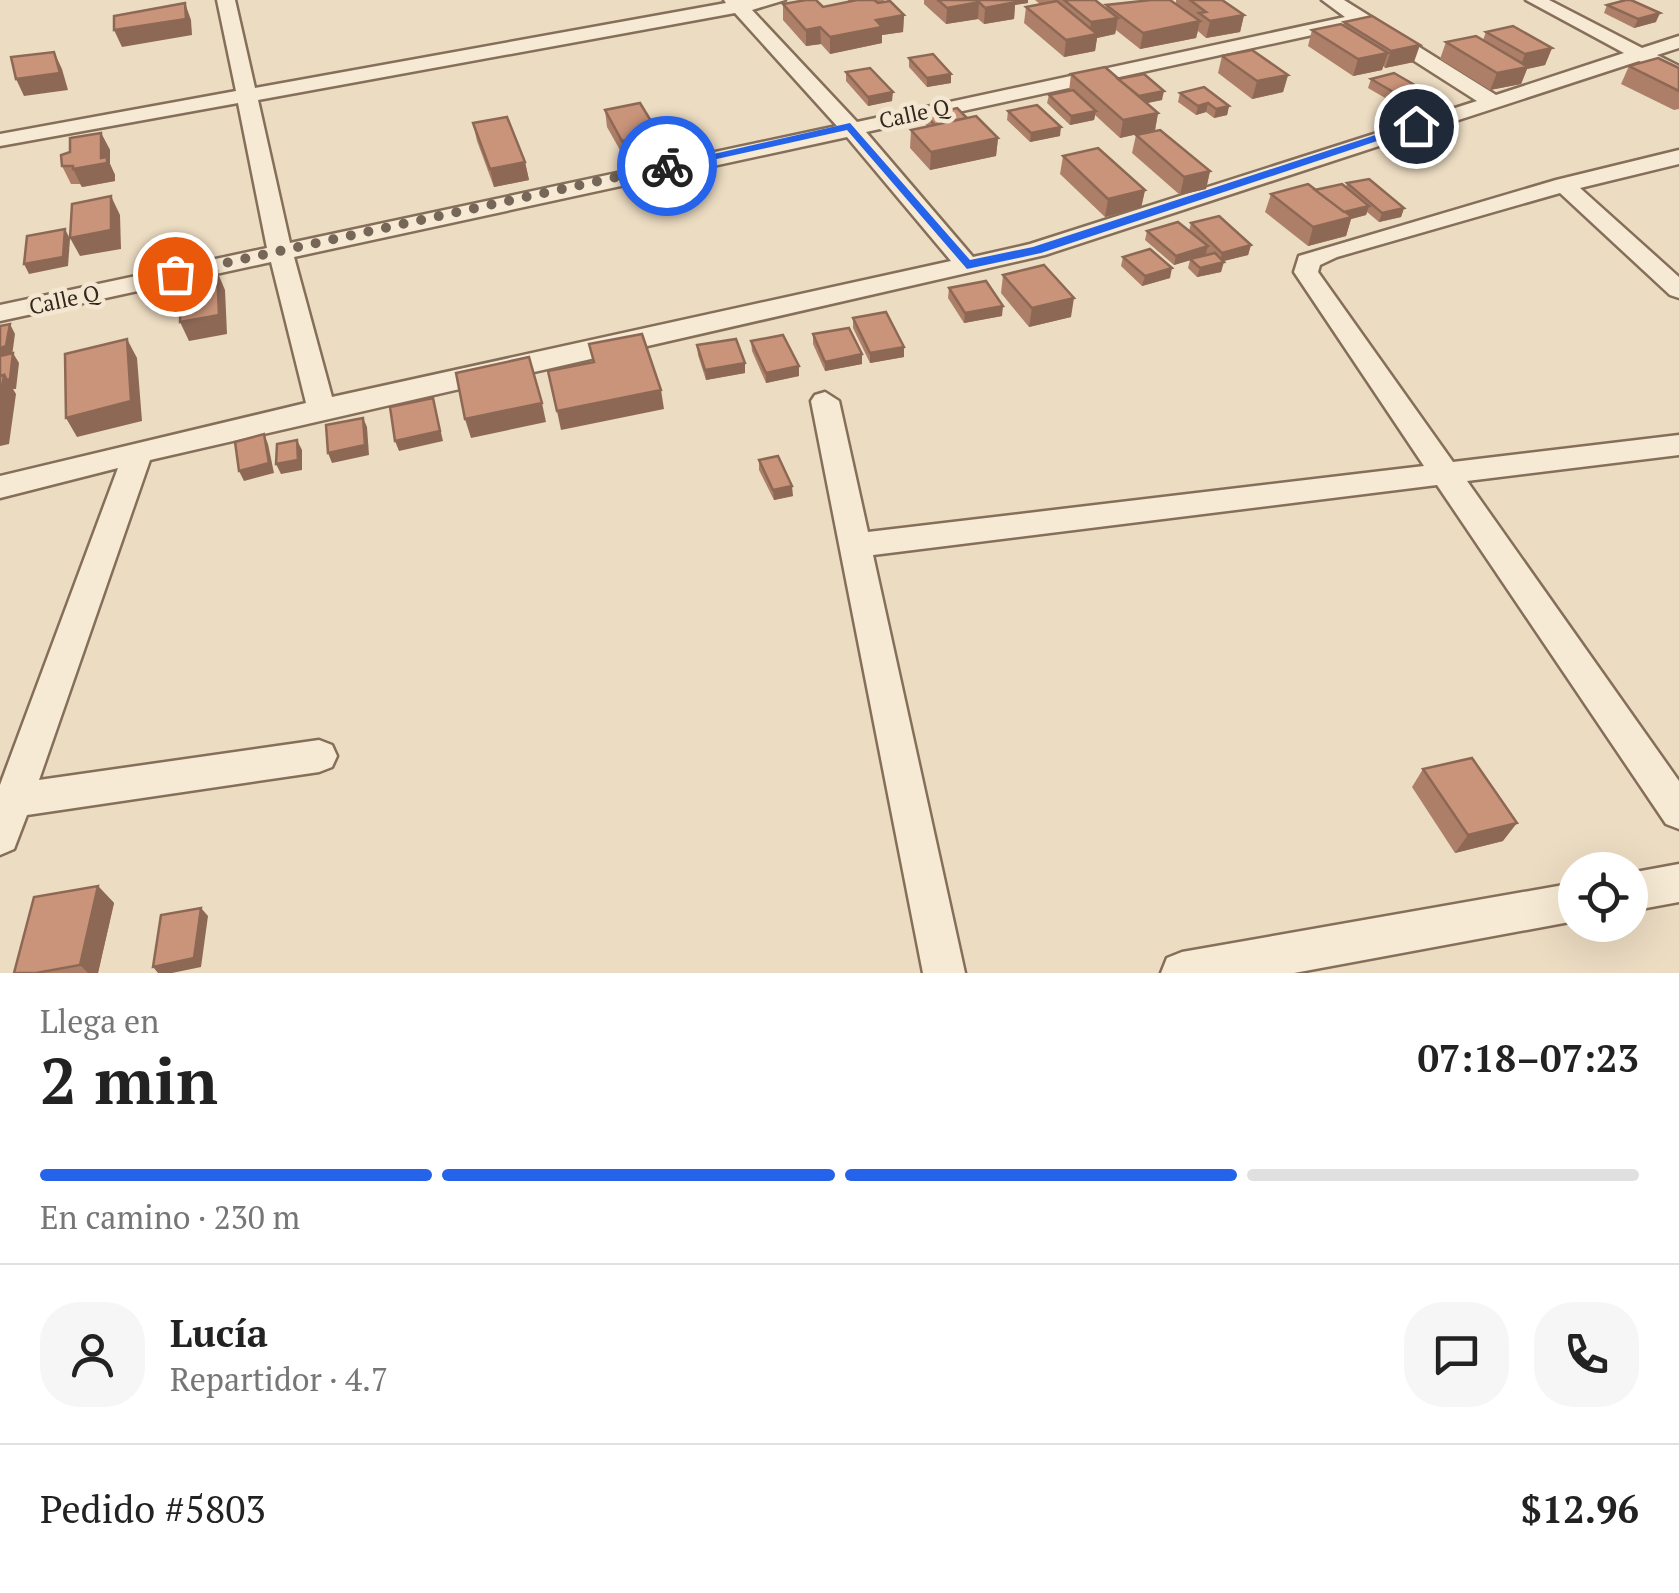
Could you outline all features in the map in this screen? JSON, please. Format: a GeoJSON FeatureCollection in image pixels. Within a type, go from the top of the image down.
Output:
{"type":"FeatureCollection","features":[{"type":"Feature","properties":{"kind":"street"},"geometry":{"type":"LineString","coordinates":[[226,0],[280,251],[321,409]]}},
{"type":"Feature","properties":{"kind":"street"},"geometry":{"type":"LineString","coordinates":[[0,140],[245,99],[735,3],[776,0]]}},
{"type":"Feature","properties":{"kind":"street"},"geometry":{"type":"LineString","coordinates":[[1331,0],[1492,101]]}},
{"type":"Feature","properties":{"kind":"street"},"geometry":{"type":"LineString","coordinates":[[1534,0],[1679,74]]}},
{"type":"Feature","properties":{"kind":"street"},"geometry":{"type":"LineString","coordinates":[[735,3],[850,126],[967,265]]}},
{"type":"Feature","properties":{"kind":"street","name":"Calle Q"},"geometry":{"type":"LineString","coordinates":[[0,313],[850,126],[1360,19]]}},
{"type":"Feature","properties":{"kind":"street"},"geometry":{"type":"LineString","coordinates":[[0,486],[321,409],[1036,250],[1679,42]]}},
{"type":"Feature","properties":{"kind":"street"},"geometry":{"type":"LineString","coordinates":[[1679,158],[1564,184],[1328,252],[1308,262],[1306,272],[1679,812]]}},
{"type":"Feature","properties":{"kind":"street"},"geometry":{"type":"LineString","coordinates":[[1564,184],[1679,290]]}},
{"type":"Feature","properties":{"kind":"street"},"geometry":{"type":"LineString","coordinates":[[826,401],[944,973]]}},
{"type":"Feature","properties":{"kind":"street"},"geometry":{"type":"LineString","coordinates":[[857,544],[1679,445]]}},
{"type":"Feature","properties":{"kind":"street"},"geometry":{"type":"LineString","coordinates":[[0,837],[140,451]]}},
{"type":"Feature","properties":{"kind":"street"},"geometry":{"type":"LineString","coordinates":[[13,800],[319,756]]}},
{"type":"Feature","properties":{"kind":"street"},"geometry":{"type":"LineString","coordinates":[[1648,889],[1679,883]]}},
{"type":"Feature","properties":{"kind":"street"},"geometry":{"type":"LineString","coordinates":[[1182,973],[1558,905]]}},
{"type":"Feature","properties":{"kind":"building"},"geometry":{"type":"Polygon","coordinates":[[[816,0],[823,7],[857,0],[890,1],[904,15],[876,20],[882,27],[830,37],[820,27],[806,30],[783,4],[816,0]]]}},
{"type":"Feature","properties":{"kind":"building"},"geometry":{"type":"Polygon","coordinates":[[[938,0],[1016,2],[985,8],[979,2],[947,8],[938,0]]]}},
{"type":"Feature","properties":{"kind":"building"},"geometry":{"type":"Polygon","coordinates":[[[1064,0],[1095,0],[1118,18],[1091,22],[1064,0]]]}},
{"type":"Feature","properties":{"kind":"building"},"geometry":{"type":"Polygon","coordinates":[[[1170,0],[1200,21],[1143,33],[1106,5],[1170,0]]]}},
{"type":"Feature","properties":{"kind":"building"},"geometry":{"type":"Polygon","coordinates":[[[1190,0],[1222,0],[1244,15],[1210,21],[1199,13],[1206,12],[1190,0]]]}},
{"type":"Feature","properties":{"kind":"building"},"geometry":{"type":"Polygon","coordinates":[[[1626,0],[1660,13],[1638,19],[1607,5],[1626,0]]]}},
{"type":"Feature","properties":{"kind":"building"},"geometry":{"type":"Polygon","coordinates":[[[1057,1],[1097,34],[1066,40],[1026,7],[1057,1]]]}},
{"type":"Feature","properties":{"kind":"building"},"geometry":{"type":"Polygon","coordinates":[[[185,3],[186,19],[114,30],[114,16],[185,3]]]}},
{"type":"Feature","properties":{"kind":"building"},"geometry":{"type":"Polygon","coordinates":[[[1372,16],[1420,45],[1391,51],[1344,22],[1372,16]]]}},
{"type":"Feature","properties":{"kind":"building"},"geometry":{"type":"Polygon","coordinates":[[[1341,24],[1388,53],[1358,59],[1312,30],[1341,24]]]}},
{"type":"Feature","properties":{"kind":"building"},"geometry":{"type":"Polygon","coordinates":[[[1513,26],[1552,48],[1525,54],[1486,32],[1513,26]]]}},
{"type":"Feature","properties":{"kind":"building"},"geometry":{"type":"Polygon","coordinates":[[[1476,36],[1528,67],[1497,73],[1446,42],[1476,36]]]}},
{"type":"Feature","properties":{"kind":"building"},"geometry":{"type":"Polygon","coordinates":[[[1252,50],[1288,75],[1257,81],[1222,56],[1252,50]]]}},
{"type":"Feature","properties":{"kind":"building"},"geometry":{"type":"Polygon","coordinates":[[[54,52],[60,73],[16,79],[11,57],[54,52]]]}},
{"type":"Feature","properties":{"kind":"building"},"geometry":{"type":"Polygon","coordinates":[[[933,54],[951,74],[927,78],[909,58],[933,54]]]}},
{"type":"Feature","properties":{"kind":"building"},"geometry":{"type":"Polygon","coordinates":[[[1658,58],[1679,68],[1679,91],[1629,66],[1658,58]]]}},
{"type":"Feature","properties":{"kind":"building"},"geometry":{"type":"Polygon","coordinates":[[[1105,67],[1158,113],[1123,120],[1071,74],[1105,67]]]}},
{"type":"Feature","properties":{"kind":"building"},"geometry":{"type":"Polygon","coordinates":[[[870,68],[893,92],[868,97],[846,72],[870,68]]]}},
{"type":"Feature","properties":{"kind":"building"},"geometry":{"type":"Polygon","coordinates":[[[1394,73],[1425,91],[1402,97],[1371,79],[1394,73]]]}},
{"type":"Feature","properties":{"kind":"building"},"geometry":{"type":"Polygon","coordinates":[[[1144,74],[1164,91],[1139,96],[1118,79],[1144,74]]]}},
{"type":"Feature","properties":{"kind":"building"},"geometry":{"type":"Polygon","coordinates":[[[1204,87],[1229,106],[1198,106],[1180,93],[1204,87]]]}},
{"type":"Feature","properties":{"kind":"building"},"geometry":{"type":"Polygon","coordinates":[[[1073,90],[1096,111],[1071,116],[1049,95],[1073,90]]]}},
{"type":"Feature","properties":{"kind":"building"},"geometry":{"type":"Polygon","coordinates":[[[640,103],[659,134],[622,141],[605,110],[640,103]]]}},
{"type":"Feature","properties":{"kind":"building"},"geometry":{"type":"Polygon","coordinates":[[[1037,105],[1061,127],[1031,133],[1008,111],[1037,105]]]}},
{"type":"Feature","properties":{"kind":"building"},"geometry":{"type":"Polygon","coordinates":[[[957,108],[967,118],[935,125],[926,115],[957,108]]]}},
{"type":"Feature","properties":{"kind":"building"},"geometry":{"type":"Polygon","coordinates":[[[976,116],[998,138],[931,152],[911,130],[976,116]]]}},
{"type":"Feature","properties":{"kind":"building"},"geometry":{"type":"Polygon","coordinates":[[[507,117],[525,162],[490,169],[473,123],[507,117]]]}},
{"type":"Feature","properties":{"kind":"building"},"geometry":{"type":"Polygon","coordinates":[[[1160,130],[1210,171],[1184,177],[1136,135],[1160,130]]]}},
{"type":"Feature","properties":{"kind":"building"},"geometry":{"type":"Polygon","coordinates":[[[101,133],[101,158],[107,157],[107,163],[73,169],[62,166],[61,155],[70,152],[70,138],[101,133]]]}},
{"type":"Feature","properties":{"kind":"building"},"geometry":{"type":"Polygon","coordinates":[[[1098,148],[1145,190],[1108,199],[1063,156],[1098,148]]]}},
{"type":"Feature","properties":{"kind":"building"},"geometry":{"type":"Polygon","coordinates":[[[1369,179],[1404,208],[1382,213],[1347,183],[1369,179]]]}},
{"type":"Feature","properties":{"kind":"building"},"geometry":{"type":"Polygon","coordinates":[[[1308,184],[1352,217],[1313,227],[1271,194],[1308,184]]]}},
{"type":"Feature","properties":{"kind":"building"},"geometry":{"type":"Polygon","coordinates":[[[1342,184],[1369,206],[1344,212],[1315,190],[1342,184]]]}},
{"type":"Feature","properties":{"kind":"building"},"geometry":{"type":"Polygon","coordinates":[[[111,196],[111,230],[70,238],[72,204],[111,196]]]}},
{"type":"Feature","properties":{"kind":"building"},"geometry":{"type":"Polygon","coordinates":[[[1219,216],[1251,245],[1222,253],[1191,223],[1219,216]]]}},
{"type":"Feature","properties":{"kind":"building"},"geometry":{"type":"Polygon","coordinates":[[[1178,222],[1208,246],[1176,256],[1147,231],[1178,222]]]}},
{"type":"Feature","properties":{"kind":"building"},"geometry":{"type":"Polygon","coordinates":[[[65,229],[63,257],[24,264],[27,236],[65,229]]]}},
{"type":"Feature","properties":{"kind":"building"},"geometry":{"type":"Polygon","coordinates":[[[1150,249],[1172,268],[1145,276],[1123,257],[1150,249]]]}},
{"type":"Feature","properties":{"kind":"building"},"geometry":{"type":"Polygon","coordinates":[[[1215,253],[1224,262],[1200,268],[1190,259],[1215,253]]]}},
{"type":"Feature","properties":{"kind":"building"},"geometry":{"type":"Polygon","coordinates":[[[1044,265],[1074,298],[1032,308],[1003,275],[1044,265]]]}},
{"type":"Feature","properties":{"kind":"building"},"geometry":{"type":"Polygon","coordinates":[[[217,271],[219,315],[180,322],[181,278],[217,271]]]}},
{"type":"Feature","properties":{"kind":"building"},"geometry":{"type":"Polygon","coordinates":[[[986,281],[1003,306],[965,313],[949,288],[986,281]]]}},
{"type":"Feature","properties":{"kind":"building"},"geometry":{"type":"Polygon","coordinates":[[[886,312],[904,347],[870,353],[853,318],[886,312]]]}},
{"type":"Feature","properties":{"kind":"building"},"geometry":{"type":"Polygon","coordinates":[[[10,324],[6,346],[0,348],[0,326],[10,324]]]}},
{"type":"Feature","properties":{"kind":"building"},"geometry":{"type":"Polygon","coordinates":[[[849,328],[862,354],[825,362],[813,334],[849,328]]]}},
{"type":"Feature","properties":{"kind":"building"},"geometry":{"type":"Polygon","coordinates":[[[642,334],[661,390],[557,411],[548,371],[594,362],[589,344],[642,334]]]}},
{"type":"Feature","properties":{"kind":"building"},"geometry":{"type":"Polygon","coordinates":[[[783,335],[799,366],[766,373],[751,341],[783,335]]]}},
{"type":"Feature","properties":{"kind":"building"},"geometry":{"type":"Polygon","coordinates":[[[127,339],[131,401],[66,418],[65,354],[127,339]]]}},
{"type":"Feature","properties":{"kind":"building"},"geometry":{"type":"Polygon","coordinates":[[[736,339],[745,363],[705,370],[697,345],[736,339]]]}},
{"type":"Feature","properties":{"kind":"building"},"geometry":{"type":"Polygon","coordinates":[[[13,353],[7,380],[0,376],[0,356],[13,353]]]}},
{"type":"Feature","properties":{"kind":"building"},"geometry":{"type":"Polygon","coordinates":[[[529,357],[542,403],[465,419],[456,373],[529,357]]]}},
{"type":"Feature","properties":{"kind":"building"},"geometry":{"type":"Polygon","coordinates":[[[433,398],[440,431],[395,441],[390,407],[433,398]]]}},
{"type":"Feature","properties":{"kind":"building"},"geometry":{"type":"Polygon","coordinates":[[[363,418],[365,445],[328,453],[326,425],[363,418]]]}},
{"type":"Feature","properties":{"kind":"building"},"geometry":{"type":"Polygon","coordinates":[[[264,434],[269,463],[239,471],[235,442],[264,434]]]}},
{"type":"Feature","properties":{"kind":"building"},"geometry":{"type":"Polygon","coordinates":[[[297,440],[298,460],[276,464],[277,444],[297,440]]]}},
{"type":"Feature","properties":{"kind":"building"},"geometry":{"type":"Polygon","coordinates":[[[778,456],[792,486],[773,490],[759,460],[778,456]]]}},
{"type":"Feature","properties":{"kind":"building"},"geometry":{"type":"Polygon","coordinates":[[[1472,758],[1517,823],[1468,835],[1423,769],[1472,758]]]}},
{"type":"Feature","properties":{"kind":"building"},"geometry":{"type":"Polygon","coordinates":[[[98,886],[80,965],[14,973],[34,897],[98,886]]]}},
{"type":"Feature","properties":{"kind":"building"},"geometry":{"type":"Polygon","coordinates":[[[201,908],[194,958],[153,967],[161,915],[201,908]]]}},
{"type":"Feature","properties":{"kind":"way so far"},"geometry":{"type":"LineString","coordinates":[[175,274],[667,166]]}},
{"type":"Feature","properties":{"kind":"route"},"geometry":{"type":"LineString","coordinates":[[667,166],[850,126],[967,265],[1036,250],[1416,126]]}}]}
